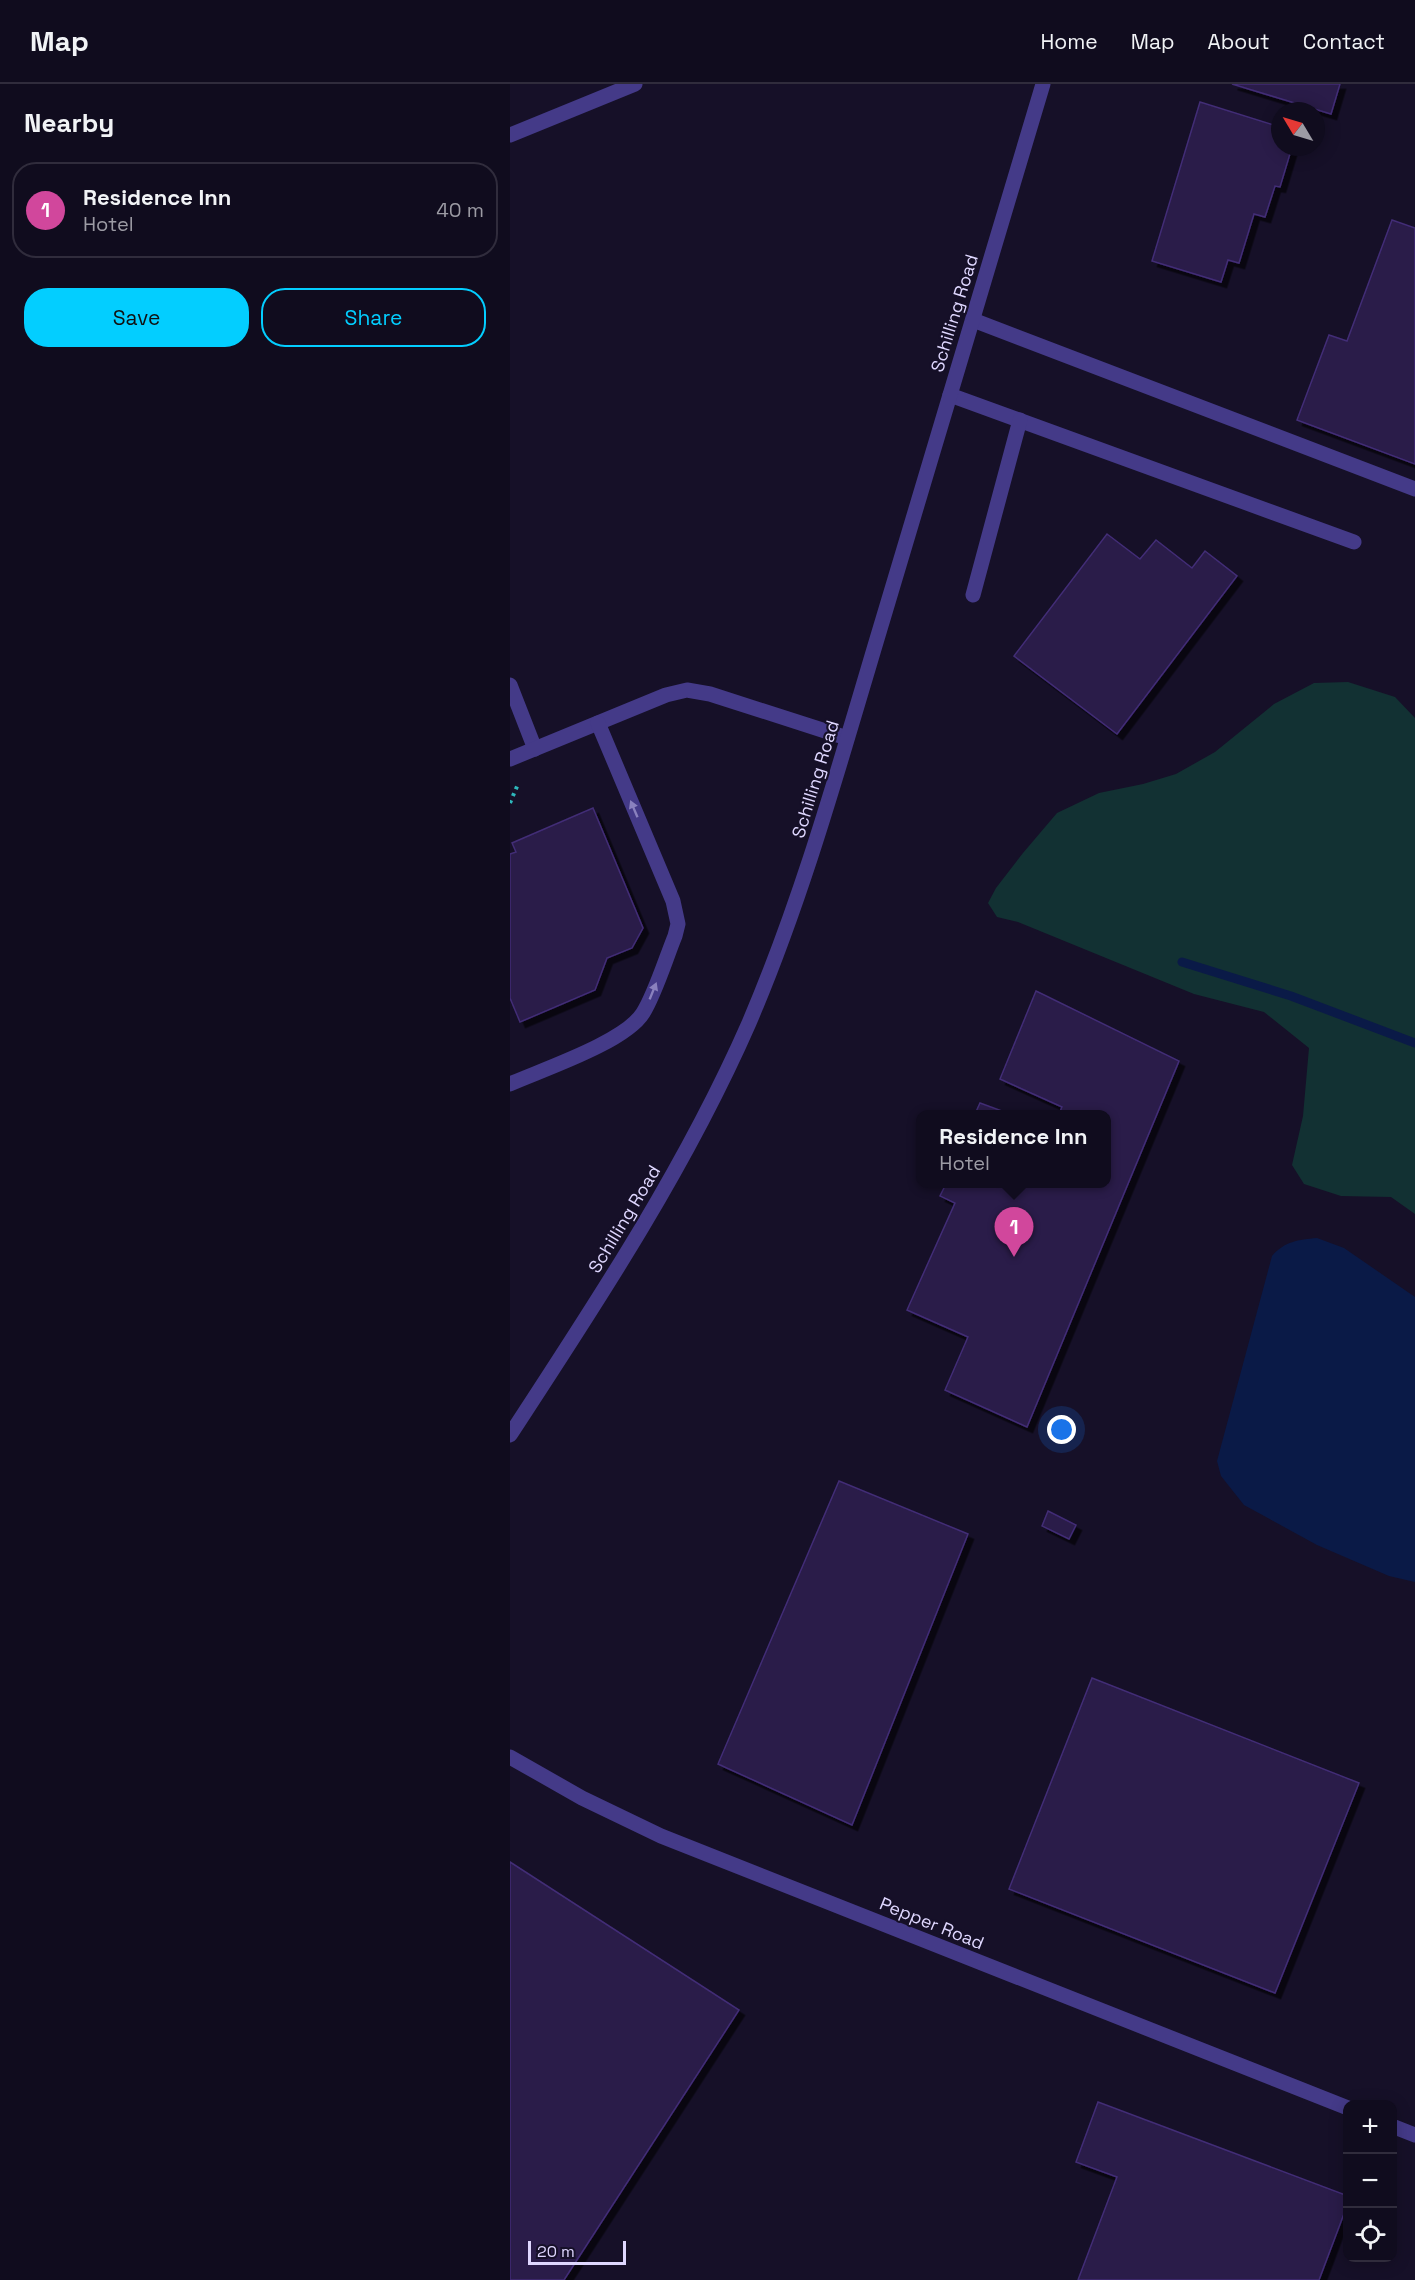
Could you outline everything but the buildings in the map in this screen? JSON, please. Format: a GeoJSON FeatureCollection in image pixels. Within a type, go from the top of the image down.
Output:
{"type":"FeatureCollection","features":[{"type":"Feature","properties":{"kind":"street"},"geometry":{"type":"LineString","coordinates":[[510,135],[635,84]]}},
{"type":"Feature","properties":{"kind":"street","name":"Schilling Road"},"geometry":{"type":"LineString","coordinates":[[510,1435],[633,1245],[682,1160],[715,1094],[777,955],[825,817],[1043,84]]}},
{"type":"Feature","properties":{"kind":"street"},"geometry":{"type":"LineString","coordinates":[[972,320],[1415,489]]}},
{"type":"Feature","properties":{"kind":"street"},"geometry":{"type":"LineString","coordinates":[[950,394],[1354,543]]}},
{"type":"Feature","properties":{"kind":"street"},"geometry":{"type":"LineString","coordinates":[[973,595],[1020,420]]}},
{"type":"Feature","properties":{"kind":"street"},"geometry":{"type":"LineString","coordinates":[[510,685],[535,749]]}},
{"type":"Feature","properties":{"kind":"street"},"geometry":{"type":"LineString","coordinates":[[510,759],[666,695],[687,690],[710,694],[847,738]]}},
{"type":"Feature","properties":{"kind":"street"},"geometry":{"type":"LineString","coordinates":[[510,1084],[618,1037],[635,1024],[644,1012],[678,924],[673,901],[598,723]]}},
{"type":"Feature","properties":{"kind":"street","name":"Pepper Road"},"geometry":{"type":"LineString","coordinates":[[510,1757],[582,1798],[681,1844],[1343,2106]]}},
{"type":"Feature","properties":{"kind":"street"},"geometry":{"type":"LineString","coordinates":[[1397,2128],[1415,2135]]}},
{"type":"Feature","properties":{"kind":"path"},"geometry":{"type":"LineString","coordinates":[[510,803],[518,784]]}},
{"type":"Feature","properties":{"kind":"green space"},"geometry":{"type":"Polygon","coordinates":[[[1348,682],[1395,697],[1415,718],[1415,1214],[1391,1197],[1341,1196],[1304,1184],[1292,1165],[1303,1116],[1309,1048],[1264,1012],[1194,994],[1018,922],[997,917],[988,903],[996,888],[1057,813],[1099,793],[1143,784],[1176,774],[1215,752],[1274,704],[1314,683],[1348,682]]]}},
{"type":"Feature","properties":{"kind":"water"},"geometry":{"type":"Polygon","coordinates":[[[1317,1238],[1344,1248],[1415,1297],[1415,1582],[1389,1576],[1317,1545],[1244,1505],[1221,1476],[1217,1461],[1272,1256],[1287,1244],[1317,1238]]]}},
{"type":"Feature","properties":{"kind":"waterway"},"geometry":{"type":"LineString","coordinates":[[1182,962],[1291,996],[1415,1043]]}},
{"type":"Feature","properties":{"kind":"place","name":"Residence Inn"},"geometry":{"type":"Point","coordinates":[1014,1257]}}]}
